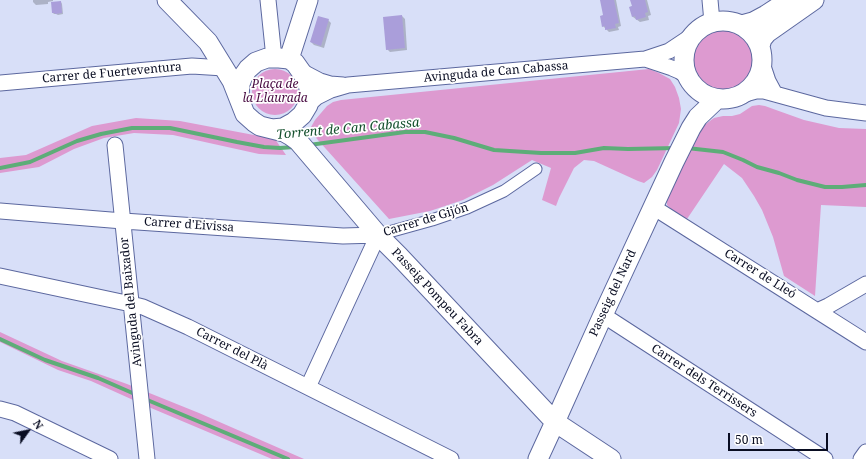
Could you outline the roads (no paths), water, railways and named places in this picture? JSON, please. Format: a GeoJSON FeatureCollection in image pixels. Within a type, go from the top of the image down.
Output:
{"type":"FeatureCollection","features":[{"type":"Feature","properties":{"kind":"street"},"geometry":{"type":"LineString","coordinates":[[167,0],[208,42],[223,55],[244,64],[280,63],[307,80],[310,93],[308,105],[302,115],[294,122],[283,128],[272,129],[260,126],[254,122],[245,114],[232,81],[208,42]]}},
{"type":"Feature","properties":{"kind":"street"},"geometry":{"type":"LineString","coordinates":[[268,0],[280,63]]}},
{"type":"Feature","properties":{"kind":"street"},"geometry":{"type":"LineString","coordinates":[[280,63],[308,0]]}},
{"type":"Feature","properties":{"kind":"street"},"geometry":{"type":"LineString","coordinates":[[710,0],[712,22]]}},
{"type":"Feature","properties":{"kind":"street"},"geometry":{"type":"LineString","coordinates":[[742,25],[753,22],[766,15],[788,0]]}},
{"type":"Feature","properties":{"kind":"street"},"geometry":{"type":"LineString","coordinates":[[775,94],[768,81],[763,66],[760,46],[762,39],[767,33],[814,0]]}},
{"type":"Feature","properties":{"kind":"street"},"geometry":{"type":"LineString","coordinates":[[760,46],[750,31],[742,25],[729,21],[712,22],[698,29],[690,36],[684,53],[684,67],[691,82],[704,95],[717,99],[734,99],[756,91],[764,91],[826,108],[866,113]]}},
{"type":"Feature","properties":{"kind":"street","name":"Avinguda de Can Cabassa"},"geometry":{"type":"LineString","coordinates":[[308,105],[317,97],[331,90],[348,86],[645,59],[669,51],[690,36]]}},
{"type":"Feature","properties":{"kind":"street","name":"Avinguda de Can Cabassa"},"geometry":{"type":"LineString","coordinates":[[645,59],[679,71],[691,82]]}},
{"type":"Feature","properties":{"kind":"street"},"geometry":{"type":"LineString","coordinates":[[239,97],[240,84],[248,69],[280,63]]}},
{"type":"Feature","properties":{"kind":"street","name":"Avinguda de Can Cabassa"},"geometry":{"type":"LineString","coordinates":[[280,63],[320,81],[348,86]]}},
{"type":"Feature","properties":{"kind":"street","name":"Carrer de Fuerteventura"},"geometry":{"type":"LineString","coordinates":[[0,83],[192,66],[224,68]]}},
{"type":"Feature","properties":{"kind":"street"},"geometry":{"type":"LineString","coordinates":[[745,94],[755,84],[763,66]]}},
{"type":"Feature","properties":{"kind":"street","name":"Passeig del Nard"},"geometry":{"type":"LineString","coordinates":[[691,82],[696,98],[691,128]]}},
{"type":"Feature","properties":{"kind":"street","name":"Passeig del Nard"},"geometry":{"type":"LineString","coordinates":[[538,459],[674,162],[698,117],[717,99]]}},
{"type":"Feature","properties":{"kind":"street","name":"Passeig Pompeu Fabra"},"geometry":{"type":"LineString","coordinates":[[272,129],[284,132],[302,146],[378,235],[555,422],[611,459]]}},
{"type":"Feature","properties":{"kind":"street","name":"Avinguda del Baixador"},"geometry":{"type":"LineString","coordinates":[[115,145],[147,459]]}},
{"type":"Feature","properties":{"kind":"street","name":"Carrer de Gijón"},"geometry":{"type":"LineString","coordinates":[[308,387],[378,235],[432,220],[467,208],[504,191],[536,169]]}},
{"type":"Feature","properties":{"kind":"street","name":"Carrer de Lleó"},"geometry":{"type":"LineString","coordinates":[[653,207],[866,342]]}},
{"type":"Feature","properties":{"kind":"street","name":"Carrer d'Eivissa"},"geometry":{"type":"LineString","coordinates":[[0,211],[343,236],[378,235]]}},
{"type":"Feature","properties":{"kind":"street","name":"Carrer del Plà"},"geometry":{"type":"LineString","coordinates":[[0,276],[143,307],[188,327],[451,459]]}},
{"type":"Feature","properties":{"kind":"street"},"geometry":{"type":"LineString","coordinates":[[817,311],[866,284]]}},
{"type":"Feature","properties":{"kind":"street","name":"Carrer dels Terrissers"},"geometry":{"type":"LineString","coordinates":[[603,316],[825,459]]}},
{"type":"Feature","properties":{"kind":"street"},"geometry":{"type":"LineString","coordinates":[[0,409],[15,413],[110,459]]}},
{"type":"Feature","properties":{"kind":"street"},"geometry":{"type":"LineString","coordinates":[[861,459],[866,452]]}},
{"type":"Feature","properties":{"kind":"waterway","name":"Torrent de Can Cabassa"},"geometry":{"type":"LineString","coordinates":[[0,168],[30,162],[77,141],[101,134],[132,128],[170,128],[264,147],[294,147]]}},
{"type":"Feature","properties":{"kind":"waterway","name":"Torrent de Can Cabassa"},"geometry":{"type":"LineString","coordinates":[[309,145],[405,132],[425,132],[454,138],[494,150],[541,153],[575,153],[604,148],[676,148]]}},
{"type":"Feature","properties":{"kind":"waterway","name":"Torrent de Can Cabassa"},"geometry":{"type":"LineString","coordinates":[[687,148],[723,152],[757,167],[825,187],[866,185]]}},
{"type":"Feature","properties":{"kind":"waterway"},"geometry":{"type":"LineString","coordinates":[[0,339],[45,360],[98,378],[137,395]]}},
{"type":"Feature","properties":{"kind":"waterway"},"geometry":{"type":"LineString","coordinates":[[145,399],[288,459]]}},
{"type":"Feature","properties":{"kind":"park label","name":"Plaça de la Llaurada"},"geometry":{"type":"Point","coordinates":[275,92]}}]}
